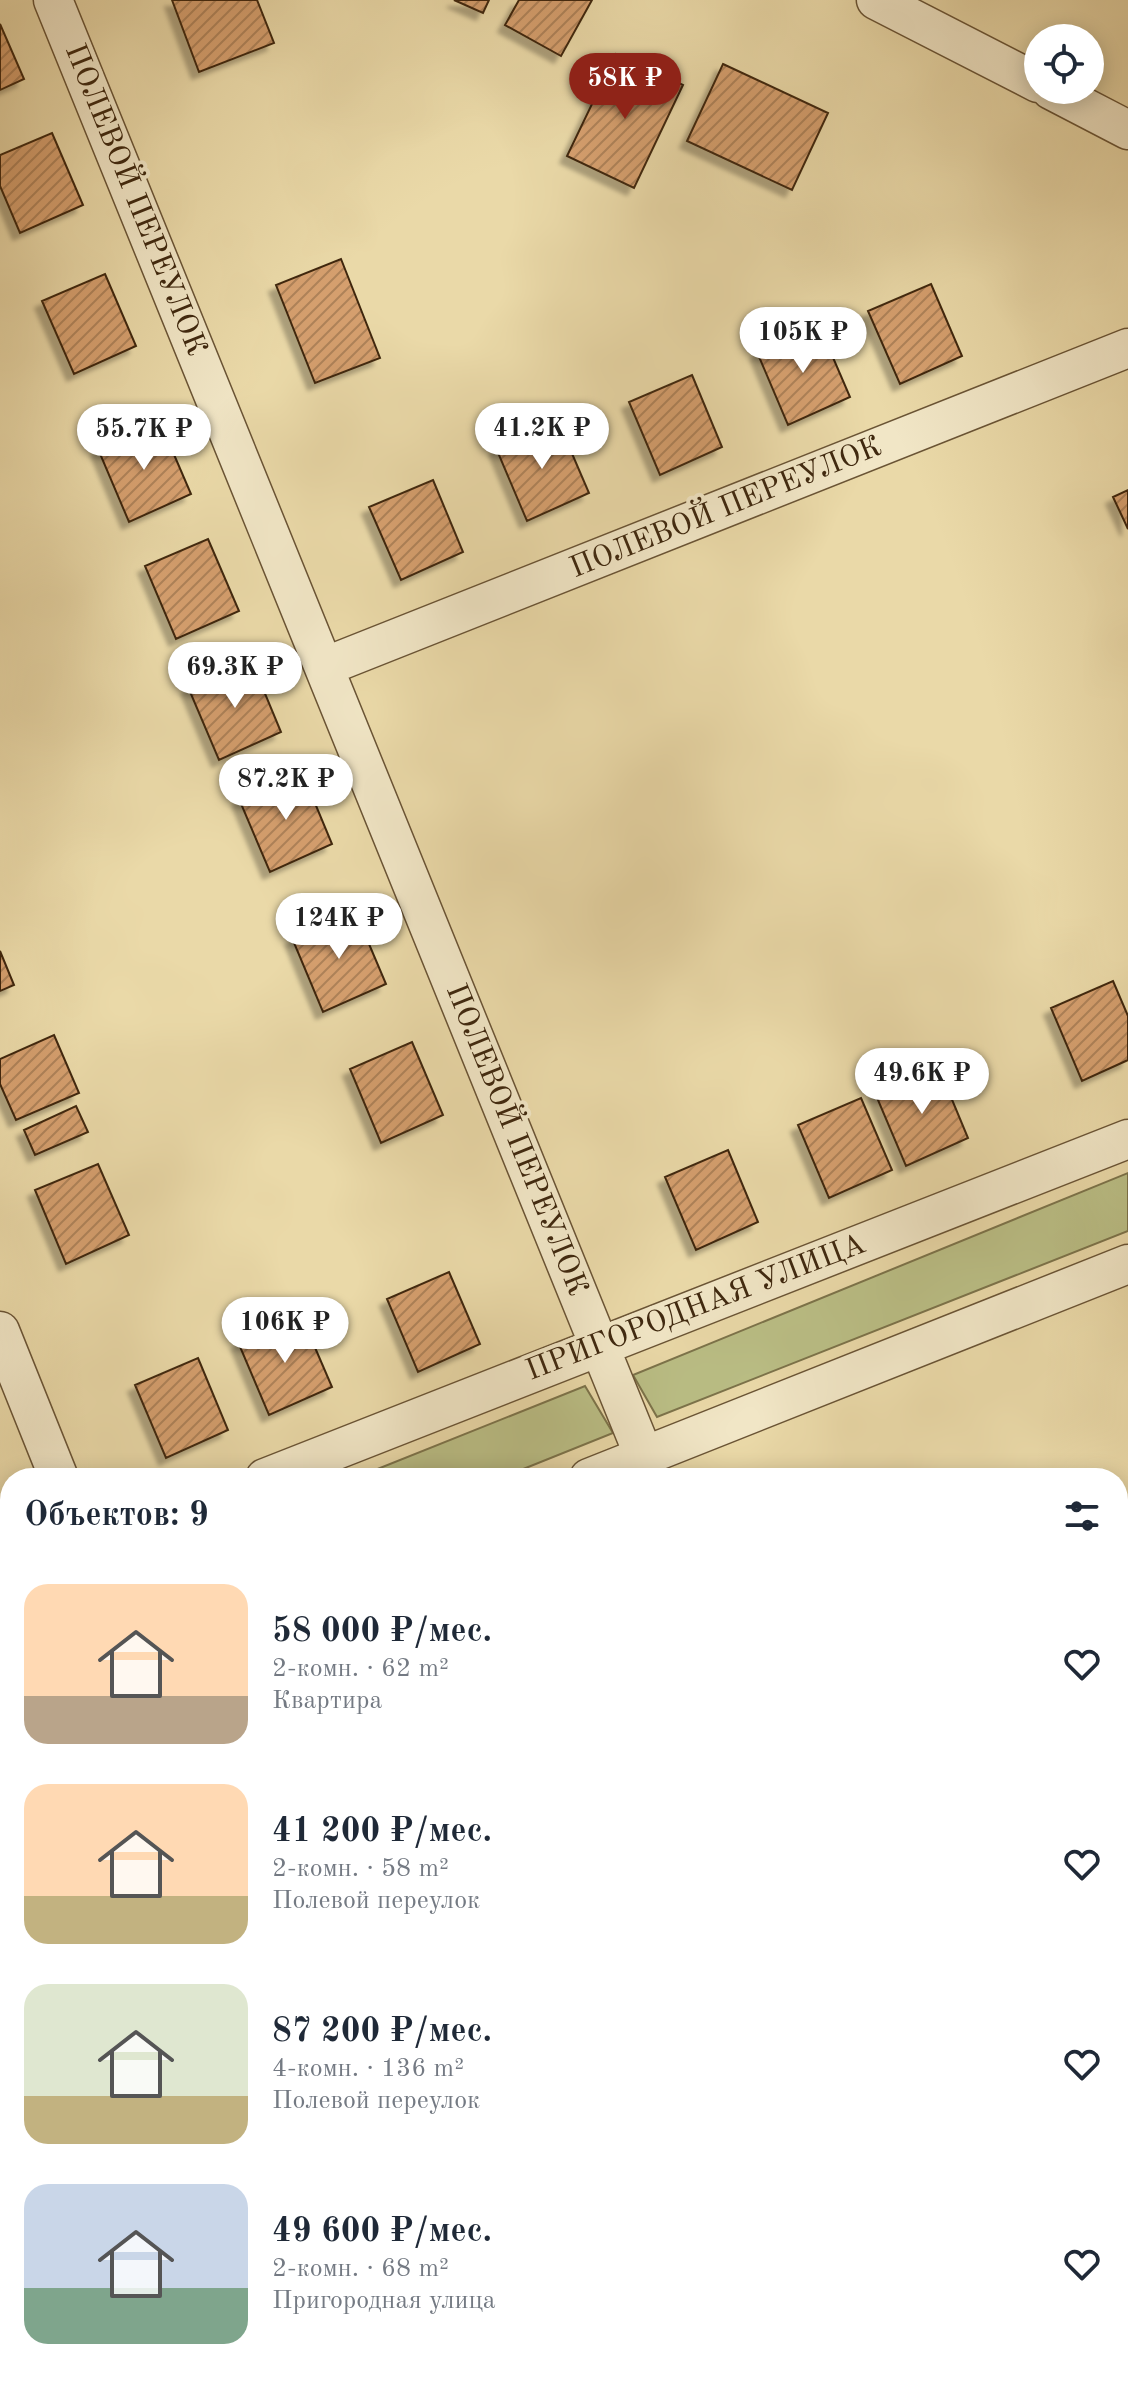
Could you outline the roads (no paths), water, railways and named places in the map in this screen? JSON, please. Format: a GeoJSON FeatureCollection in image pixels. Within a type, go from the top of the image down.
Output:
{"type":"FeatureCollection","features":[{"type":"Feature","properties":{"kind":"street","name":"ПОЛЕВОЙ ПЕРЕУЛОК"},"geometry":{"type":"LineString","coordinates":[[53,0],[644,1456]]}},
{"type":"Feature","properties":{"kind":"street"},"geometry":{"type":"LineString","coordinates":[[876,0],[1024,76]]}},
{"type":"Feature","properties":{"kind":"street"},"geometry":{"type":"LineString","coordinates":[[1078,104],[1128,130]]}},
{"type":"Feature","properties":{"kind":"street","name":"ПОЛЕВОЙ ПЕРЕУЛОК"},"geometry":{"type":"LineString","coordinates":[[324,667],[1128,348]]}},
{"type":"Feature","properties":{"kind":"street","name":"ПРИГОРОДНАЯ УЛИЦА"},"geometry":{"type":"LineString","coordinates":[[290,1468],[1128,1139]]}},
{"type":"Feature","properties":{"kind":"street"},"geometry":{"type":"LineString","coordinates":[[614,1468],[1128,1264]]}},
{"type":"Feature","properties":{"kind":"street"},"geometry":{"type":"LineString","coordinates":[[0,1331],[55,1468]]}}]}
